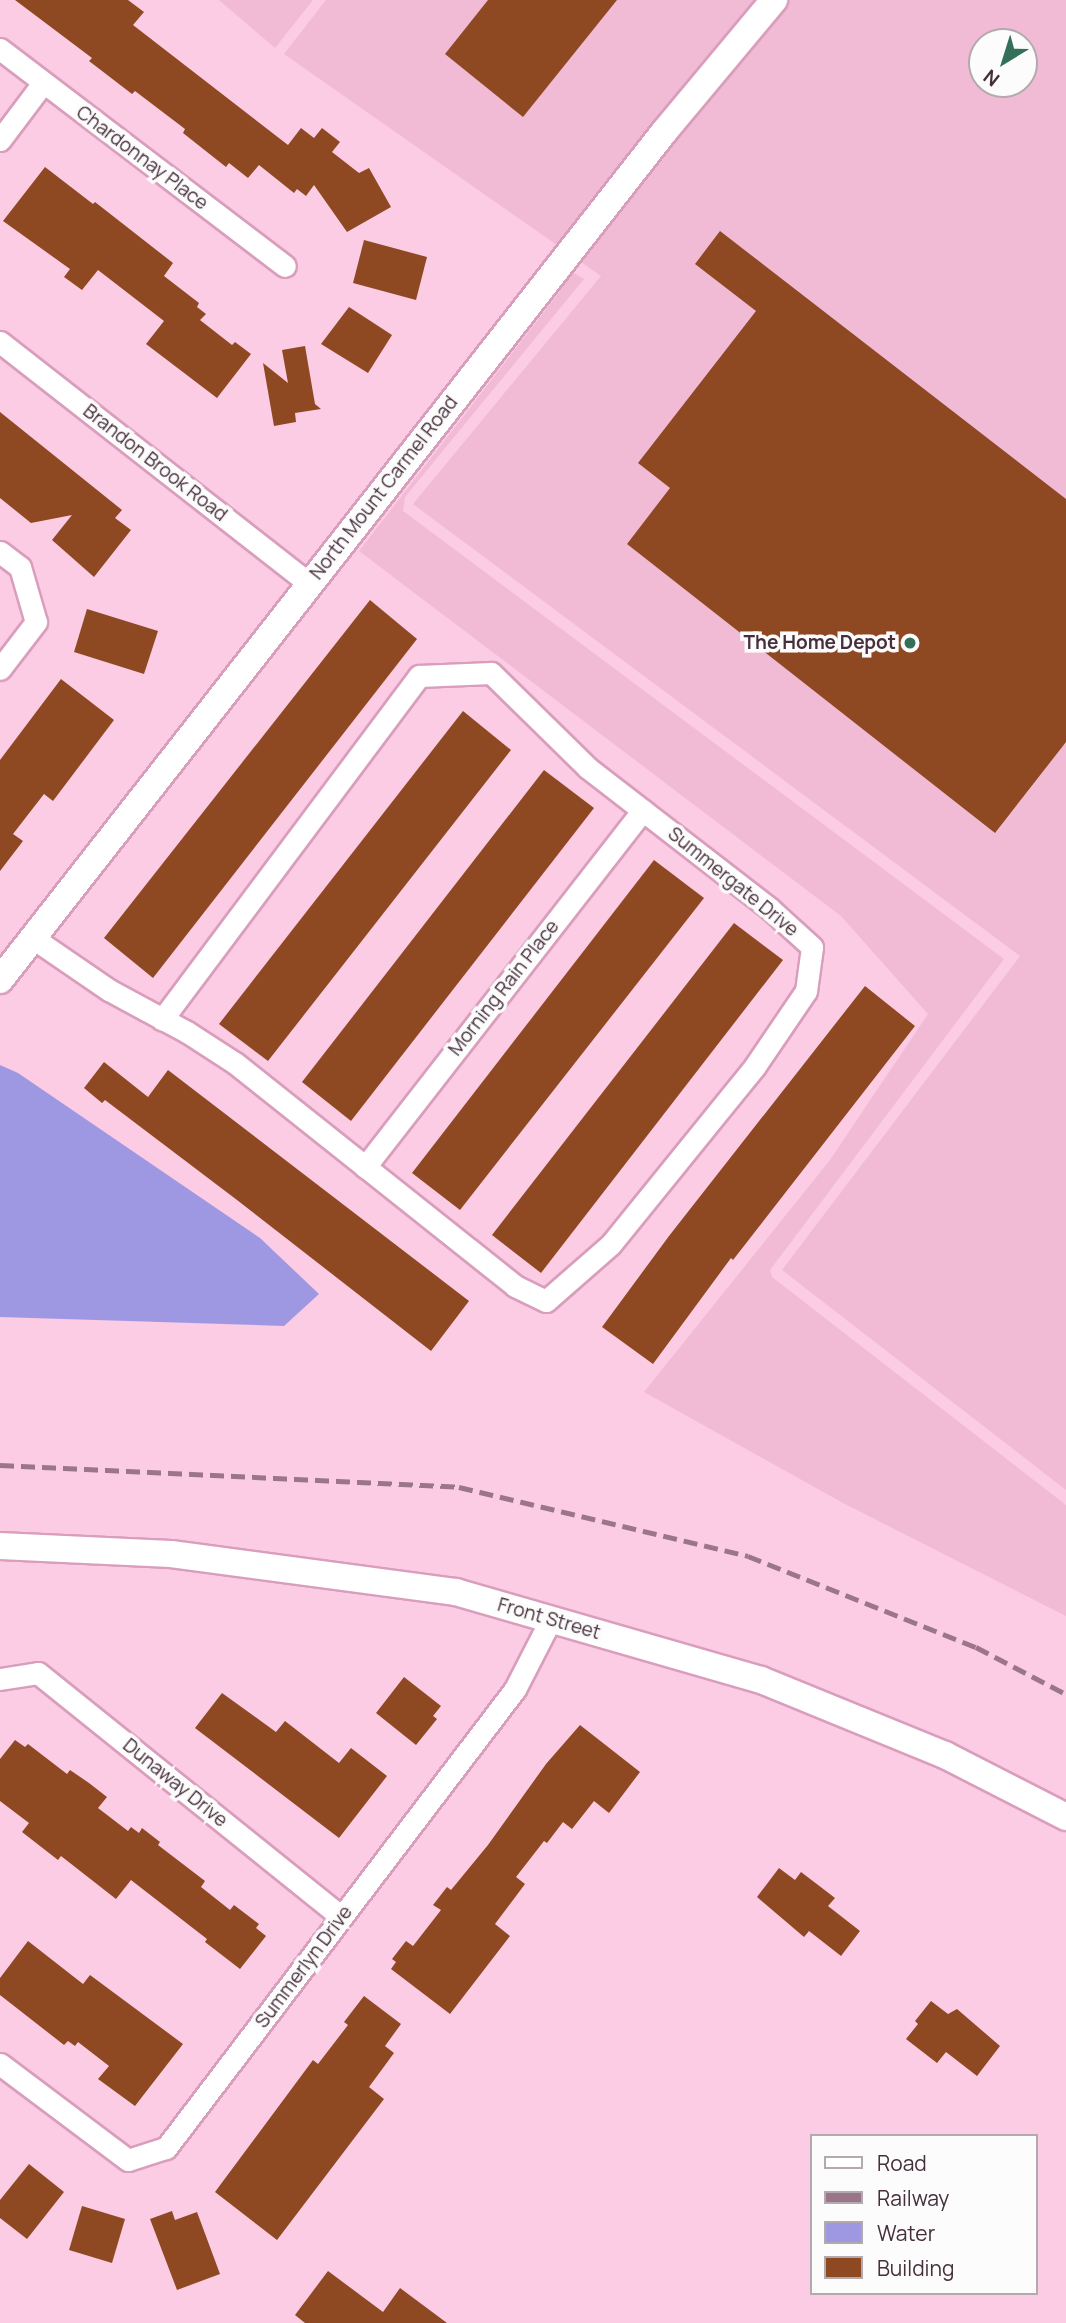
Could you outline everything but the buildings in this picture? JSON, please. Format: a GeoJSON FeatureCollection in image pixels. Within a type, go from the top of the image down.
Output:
{"type":"FeatureCollection","features":[{"type":"Feature","properties":{"kind":"street","name":"North Mount Carmel Road"},"geometry":{"type":"LineString","coordinates":[[0,980],[664,132],[774,0]]}},
{"type":"Feature","properties":{"kind":"street","name":"Chardonnay Place"},"geometry":{"type":"LineString","coordinates":[[0,49],[285,266]]}},
{"type":"Feature","properties":{"kind":"street"},"geometry":{"type":"LineString","coordinates":[[0,140],[43,83]]}},
{"type":"Feature","properties":{"kind":"street","name":"Brandon Brook Road"},"geometry":{"type":"LineString","coordinates":[[0,342],[310,584]]}},
{"type":"Feature","properties":{"kind":"street"},"geometry":{"type":"LineString","coordinates":[[0,552],[20,567],[36,622],[0,669]]}},
{"type":"Feature","properties":{"kind":"street","name":"Summergate Drive"},"geometry":{"type":"LineString","coordinates":[[33,938],[109,990],[235,1063],[514,1286],[546,1301],[611,1244],[755,1066],[806,990],[812,947],[769,908],[588,768],[491,673],[419,676],[162,1019]]}},
{"type":"Feature","properties":{"kind":"street","name":"Morning Rain Place"},"geometry":{"type":"LineString","coordinates":[[365,1167],[643,810]]}},
{"type":"Feature","properties":{"kind":"street","name":"Front Street"},"geometry":{"type":"LineString","coordinates":[[0,1546],[171,1554],[456,1592],[761,1680],[945,1755],[1066,1817]]}},
{"type":"Feature","properties":{"kind":"street","name":"Summerlyn Drive"},"geometry":{"type":"LineString","coordinates":[[0,2064],[128,2160],[166,2148],[515,1689],[551,1619]]}},
{"type":"Feature","properties":{"kind":"street","name":"Dunaway Drive"},"geometry":{"type":"LineString","coordinates":[[0,1679],[37,1674],[341,1917]]}},
{"type":"Feature","properties":{"kind":"shaded area"},"geometry":{"type":"Polygon","coordinates":[[[219,0],[313,0],[275,48],[219,0]]]}},
{"type":"Feature","properties":{"kind":"shaded area"},"geometry":{"type":"Polygon","coordinates":[[[326,0],[1066,0],[1066,1490],[782,1270],[1020,956],[413,504],[601,276],[284,54],[326,0]]]}},
{"type":"Feature","properties":{"kind":"shaded area"},"geometry":{"type":"Polygon","coordinates":[[[571,271],[584,279],[405,497],[403,511],[1004,959],[770,1270],[772,1277],[1066,1505],[1066,1616],[843,1503],[644,1392],[830,1160],[928,1014],[841,916],[359,551],[561,290],[559,287],[571,271]]]}},
{"type":"Feature","properties":{"kind":"water"},"geometry":{"type":"Polygon","coordinates":[[[0,1065],[18,1073],[260,1238],[319,1294],[284,1326],[0,1317],[0,1065]]]}},
{"type":"Feature","properties":{"kind":"railway"},"geometry":{"type":"LineString","coordinates":[[0,1465],[459,1487],[748,1556],[976,1647],[1066,1694]]}},
{"type":"Feature","properties":{"kind":"place","name":"The Home Depot"},"geometry":{"type":"Point","coordinates":[910,643]}}]}
